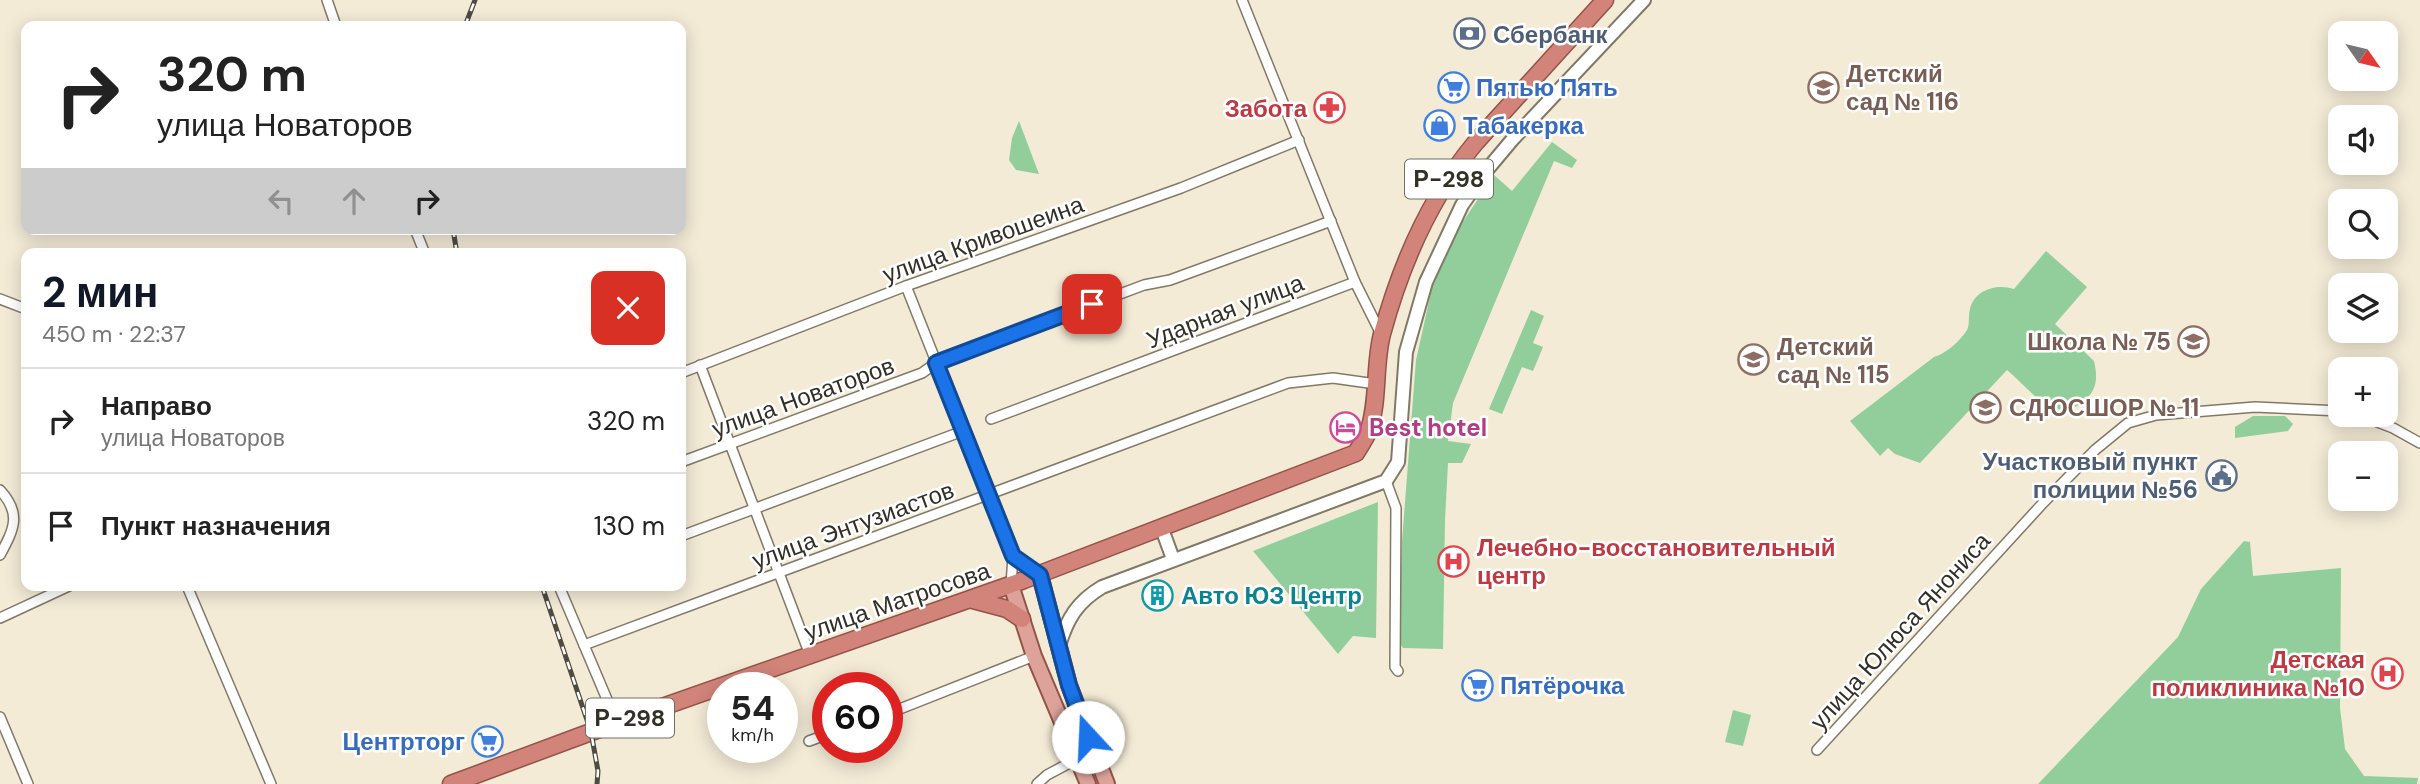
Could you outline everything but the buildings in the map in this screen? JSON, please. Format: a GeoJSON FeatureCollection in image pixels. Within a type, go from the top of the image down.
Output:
{"type":"FeatureCollection","features":[{"type":"Feature","properties":{"kind":"highway","name":"Р-298"},"geometry":{"type":"LineString","coordinates":[[1376,384],[1382,336],[1407,256],[1429,210],[1460,162],[1501,112],[1605,0]]}},
{"type":"Feature","properties":{"kind":"highway","name":"улица Матросова"},"geometry":{"type":"LineString","coordinates":[[451,784],[1040,575],[1356,453],[1368,430],[1376,384]]}},
{"type":"Feature","properties":{"kind":"highway"},"geometry":{"type":"LineString","coordinates":[[971,599],[1007,609],[1022,619]]}},
{"type":"Feature","properties":{"kind":"main road"},"geometry":{"type":"LineString","coordinates":[[1040,575],[1069,685],[1107,784]]}},
{"type":"Feature","properties":{"kind":"main road"},"geometry":{"type":"LineString","coordinates":[[1011,585],[1034,656],[1088,784]]}},
{"type":"Feature","properties":{"kind":"street"},"geometry":{"type":"LineString","coordinates":[[327,0],[334,21]]}},
{"type":"Feature","properties":{"kind":"street"},"geometry":{"type":"LineString","coordinates":[[1242,0],[1355,282],[1382,336]]}},
{"type":"Feature","properties":{"kind":"street"},"geometry":{"type":"LineString","coordinates":[[1059,646],[1066,621],[1088,596],[1102,587],[1386,481],[1398,462],[1409,340],[1426,282],[1462,205],[1512,141],[1644,0]]}},
{"type":"Feature","properties":{"kind":"street","name":"улица Кривошеина"},"geometry":{"type":"LineString","coordinates":[[686,371],[906,286],[1124,209],[1299,140]]}},
{"type":"Feature","properties":{"kind":"street","name":"улица Новаторов"},"geometry":{"type":"LineString","coordinates":[[686,460],[922,373],[936,363],[1144,285],[1170,280],[1331,221]]}},
{"type":"Feature","properties":{"kind":"street","name":"Ударная улица"},"geometry":{"type":"LineString","coordinates":[[991,419],[1355,282]]}},
{"type":"Feature","properties":{"kind":"street"},"geometry":{"type":"LineString","coordinates":[[906,286],[1013,556],[1011,585]]}},
{"type":"Feature","properties":{"kind":"street"},"geometry":{"type":"LineString","coordinates":[[0,299],[21,307]]}},
{"type":"Feature","properties":{"kind":"street"},"geometry":{"type":"LineString","coordinates":[[700,365],[810,655]]}},
{"type":"Feature","properties":{"kind":"street","name":"улица Энтузиастов"},"geometry":{"type":"LineString","coordinates":[[584,645],[1288,383],[1333,378],[1376,384]]}},
{"type":"Feature","properties":{"kind":"street","name":"улица Юлюса Янониса"},"geometry":{"type":"LineString","coordinates":[[1817,750],[2043,503],[2095,450],[2128,423],[2156,415],[2255,407],[2328,410]]}},
{"type":"Feature","properties":{"kind":"street"},"geometry":{"type":"LineString","coordinates":[[2390,427],[2420,443]]}},
{"type":"Feature","properties":{"kind":"street"},"geometry":{"type":"LineString","coordinates":[[686,534],[963,431]]}},
{"type":"Feature","properties":{"kind":"street"},"geometry":{"type":"LineString","coordinates":[[1386,481],[1396,508],[1395,667],[1398,671]]}},
{"type":"Feature","properties":{"kind":"street"},"geometry":{"type":"LineString","coordinates":[[0,489],[10,502],[15,515],[13,527],[0,555]]}},
{"type":"Feature","properties":{"kind":"street"},"geometry":{"type":"LineString","coordinates":[[1162,528],[1173,559]]}},
{"type":"Feature","properties":{"kind":"street"},"geometry":{"type":"LineString","coordinates":[[1013,556],[1040,575]]}},
{"type":"Feature","properties":{"kind":"street"},"geometry":{"type":"LineString","coordinates":[[0,618],[58,591]]}},
{"type":"Feature","properties":{"kind":"street"},"geometry":{"type":"LineString","coordinates":[[189,591],[271,784]]}},
{"type":"Feature","properties":{"kind":"street"},"geometry":{"type":"LineString","coordinates":[[561,591],[617,723]]}},
{"type":"Feature","properties":{"kind":"street"},"geometry":{"type":"LineString","coordinates":[[903,708],[1034,656]]}},
{"type":"Feature","properties":{"kind":"street"},"geometry":{"type":"LineString","coordinates":[[0,717],[29,784]]}},
{"type":"Feature","properties":{"kind":"street"},"geometry":{"type":"LineString","coordinates":[[808,741],[812,740]]}},
{"type":"Feature","properties":{"kind":"street"},"geometry":{"type":"LineString","coordinates":[[1037,784],[1047,775],[1077,759]]}},
{"type":"Feature","properties":{"kind":"green space"},"geometry":{"type":"Polygon","coordinates":[[[1019,121],[1039,174],[1016,170],[1009,160],[1012,138],[1019,121]]]}},
{"type":"Feature","properties":{"kind":"green space"},"geometry":{"type":"Polygon","coordinates":[[[1552,142],[1577,160],[1572,168],[1554,161],[1453,403],[1448,441],[1471,444],[1462,463],[1448,463],[1443,649],[1403,648],[1398,641],[1402,541],[1416,360],[1432,288],[1460,226],[1494,175],[1512,191],[1552,142]]]}},
{"type":"Feature","properties":{"kind":"green space"},"geometry":{"type":"Polygon","coordinates":[[[2046,251],[2087,287],[2055,324],[2094,361],[2096,380],[2088,397],[2077,406],[2066,410],[2055,408],[2035,396],[2007,370],[1920,463],[1895,454],[1888,448],[1880,456],[1850,421],[1956,343],[1968,328],[1970,309],[1976,297],[1994,288],[2014,289],[2046,251]]]}},
{"type":"Feature","properties":{"kind":"green space"},"geometry":{"type":"Polygon","coordinates":[[[1531,310],[1544,316],[1533,343],[1543,347],[1533,371],[1522,367],[1502,414],[1489,409],[1531,310]]]}},
{"type":"Feature","properties":{"kind":"green space"},"geometry":{"type":"Polygon","coordinates":[[[2253,416],[2285,416],[2293,424],[2288,431],[2235,438],[2235,427],[2253,416]]]}},
{"type":"Feature","properties":{"kind":"green space"},"geometry":{"type":"Polygon","coordinates":[[[1378,502],[1376,638],[1353,636],[1338,654],[1253,551],[1378,502]]]}},
{"type":"Feature","properties":{"kind":"green space"},"geometry":{"type":"Polygon","coordinates":[[[2244,541],[2250,542],[2253,576],[2341,568],[2340,708],[2345,749],[2364,776],[2418,778],[2417,784],[2038,784],[2178,637],[2201,589],[2244,541]]]}},
{"type":"Feature","properties":{"kind":"green space"},"geometry":{"type":"Polygon","coordinates":[[[1733,710],[1751,715],[1743,746],[1725,742],[1733,710]]]}},
{"type":"Feature","properties":{"kind":"railway"},"geometry":{"type":"LineString","coordinates":[[467,21],[475,0]]}},
{"type":"Feature","properties":{"kind":"railway"},"geometry":{"type":"LineString","coordinates":[[454,235],[456,248]]}},
{"type":"Feature","properties":{"kind":"railway"},"geometry":{"type":"LineString","coordinates":[[544,591],[591,732],[598,771],[597,784]]}},
{"type":"Feature","properties":{"kind":"place","name":"Сбербанк"},"geometry":{"type":"Point","coordinates":[1470,34]}},
{"type":"Feature","properties":{"kind":"place","name":"Пятью Пять"},"geometry":{"type":"Point","coordinates":[1453,87]}},
{"type":"Feature","properties":{"kind":"place","name":"Детский сад № 116"},"geometry":{"type":"Point","coordinates":[1823,87]}},
{"type":"Feature","properties":{"kind":"place","name":"Забота"},"geometry":{"type":"Point","coordinates":[1330,108]}},
{"type":"Feature","properties":{"kind":"place","name":"Табакерка"},"geometry":{"type":"Point","coordinates":[1440,125]}},
{"type":"Feature","properties":{"kind":"place","name":"Школа № 75"},"geometry":{"type":"Point","coordinates":[2194,341]}},
{"type":"Feature","properties":{"kind":"place","name":"Детский сад № 115"},"geometry":{"type":"Point","coordinates":[1754,360]}},
{"type":"Feature","properties":{"kind":"place","name":"СДЮСШОР № 11"},"geometry":{"type":"Point","coordinates":[1986,407]}},
{"type":"Feature","properties":{"kind":"place","name":"Best hotel"},"geometry":{"type":"Point","coordinates":[1346,427]}},
{"type":"Feature","properties":{"kind":"place","name":"Участковый пункт полиции №56"},"geometry":{"type":"Point","coordinates":[2221,475]}},
{"type":"Feature","properties":{"kind":"place","name":"Лечебно-восстановительный центр"},"geometry":{"type":"Point","coordinates":[1454,561]}},
{"type":"Feature","properties":{"kind":"place","name":"Авто ЮЗ Центр"},"geometry":{"type":"Point","coordinates":[1158,595]}},
{"type":"Feature","properties":{"kind":"place","name":"Детская поликлиника №10"},"geometry":{"type":"Point","coordinates":[2388,673]}},
{"type":"Feature","properties":{"kind":"place","name":"Пятёрочка"},"geometry":{"type":"Point","coordinates":[1477,685]}},
{"type":"Feature","properties":{"kind":"place","name":"Центрторг"},"geometry":{"type":"Point","coordinates":[488,741]}},
{"type":"Feature","properties":{"kind":"route"},"geometry":{"type":"LineString","coordinates":[[1088,737],[1069,685],[1040,575],[1013,556],[936,363],[1092,304]]}}]}
